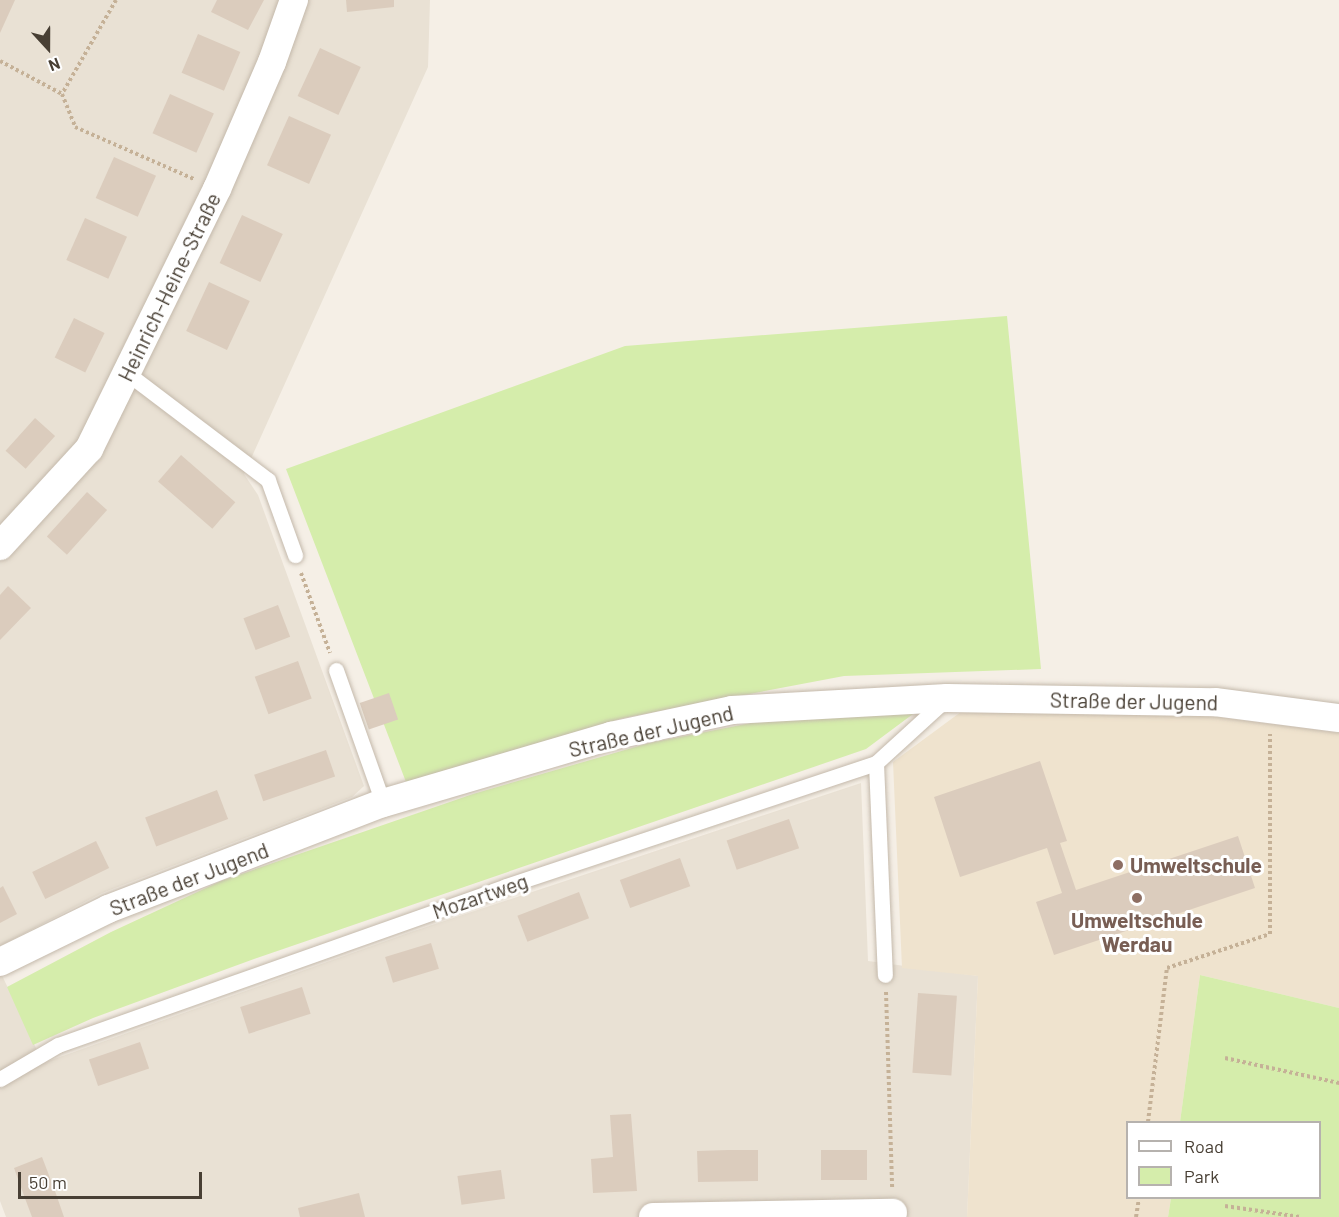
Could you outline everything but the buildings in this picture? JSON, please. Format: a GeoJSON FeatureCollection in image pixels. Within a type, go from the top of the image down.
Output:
{"type":"FeatureCollection","features":[{"type":"Feature","properties":{"kind":"street","name":"Heinrich-Heine-Straße"},"geometry":{"type":"LineString","coordinates":[[0,546],[90,449],[217,189],[272,62],[294,0]]}},
{"type":"Feature","properties":{"kind":"street","name":"Straße der Jugend"},"geometry":{"type":"LineString","coordinates":[[0,962],[108,909],[383,803],[611,736],[732,710],[947,698],[1215,702],[1339,718]]}},
{"type":"Feature","properties":{"kind":"street"},"geometry":{"type":"LineString","coordinates":[[653,1217],[893,1213]]}},
{"type":"Feature","properties":{"kind":"lane"},"geometry":{"type":"LineString","coordinates":[[127,373],[268,480],[295,555]]}},
{"type":"Feature","properties":{"kind":"lane"},"geometry":{"type":"LineString","coordinates":[[336,670],[383,803]]}},
{"type":"Feature","properties":{"kind":"lane","name":"Mozartweg"},"geometry":{"type":"LineString","coordinates":[[0,1079],[70,1041],[506,886],[876,764],[947,698]]}},
{"type":"Feature","properties":{"kind":"lane"},"geometry":{"type":"LineString","coordinates":[[876,764],[885,975]]}},
{"type":"Feature","properties":{"kind":"path"},"geometry":{"type":"LineString","coordinates":[[62,94],[116,0]]}},
{"type":"Feature","properties":{"kind":"path"},"geometry":{"type":"LineString","coordinates":[[0,61],[62,94],[75,127],[217,189]]}},
{"type":"Feature","properties":{"kind":"path"},"geometry":{"type":"LineString","coordinates":[[295,555],[336,670]]}},
{"type":"Feature","properties":{"kind":"path"},"geometry":{"type":"LineString","coordinates":[[1148,1121],[1167,968],[1270,934],[1271,710]]}},
{"type":"Feature","properties":{"kind":"path"},"geometry":{"type":"LineString","coordinates":[[885,975],[893,1213]]}},
{"type":"Feature","properties":{"kind":"path"},"geometry":{"type":"LineString","coordinates":[[1225,1058],[1339,1083]]}},
{"type":"Feature","properties":{"kind":"path"},"geometry":{"type":"LineString","coordinates":[[1136,1217],[1139,1199]]}},
{"type":"Feature","properties":{"kind":"path"},"geometry":{"type":"LineString","coordinates":[[1225,1206],[1300,1217]]}},
{"type":"Feature","properties":{"kind":"shaded area"},"geometry":{"type":"Polygon","coordinates":[[[0,0],[430,0],[428,67],[244,474],[258,495],[364,786],[352,797],[102,893],[0,946],[0,0]]]}},
{"type":"Feature","properties":{"kind":"shaded area","name":"Umweltschule"},"geometry":{"type":"Polygon","coordinates":[[[973,703],[1203,715],[1339,733],[1339,1008],[1200,975],[1180,1121],[1126,1121],[1126,1199],[1171,1199],[1168,1217],[967,1217],[978,976],[902,968],[893,762],[973,703]]]}},
{"type":"Feature","properties":{"kind":"shaded area"},"geometry":{"type":"Polygon","coordinates":[[[861,783],[868,961],[978,976],[967,1217],[6,1217],[0,1201],[0,971],[43,1063],[411,932],[861,783]]]}},
{"type":"Feature","properties":{"kind":"green space"},"geometry":{"type":"Polygon","coordinates":[[[1007,316],[1041,669],[844,676],[623,718],[406,782],[286,469],[625,346],[1007,316]]]}},
{"type":"Feature","properties":{"kind":"green space"},"geometry":{"type":"Polygon","coordinates":[[[882,712],[913,714],[866,749],[254,959],[93,1018],[33,1045],[7,987],[111,932],[221,881],[473,794],[649,743],[751,723],[882,712]]]}},
{"type":"Feature","properties":{"kind":"green space"},"geometry":{"type":"Polygon","coordinates":[[[1200,975],[1339,1008],[1339,1217],[1168,1217],[1171,1199],[1321,1199],[1321,1121],[1180,1121],[1200,975]]]}},
{"type":"Feature","properties":{"kind":"place","name":"Umweltschule"},"geometry":{"type":"Point","coordinates":[1118,865]}},
{"type":"Feature","properties":{"kind":"place","name":"Umweltschule Werdau"},"geometry":{"type":"Point","coordinates":[1137,898]}}]}
